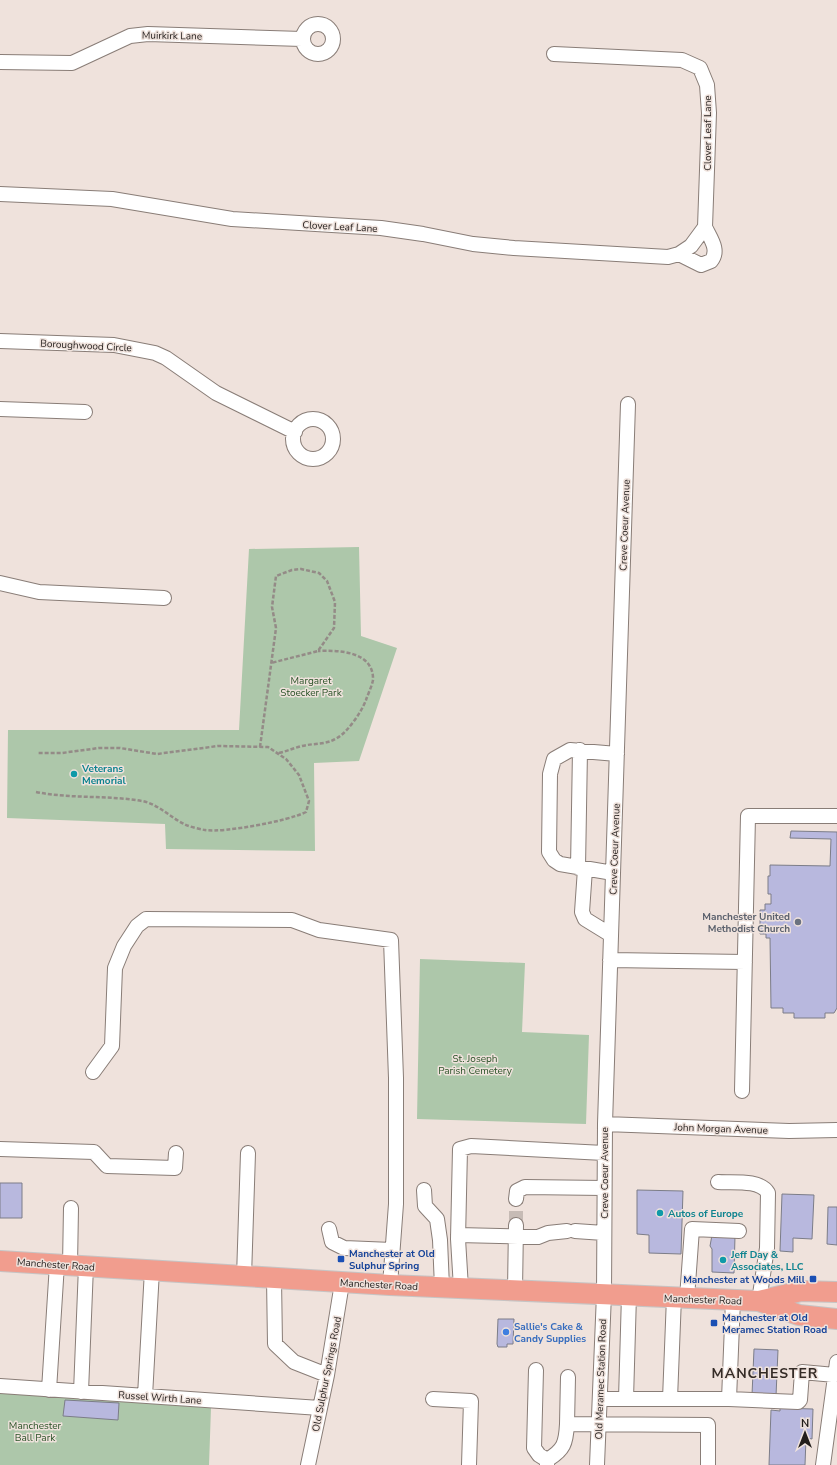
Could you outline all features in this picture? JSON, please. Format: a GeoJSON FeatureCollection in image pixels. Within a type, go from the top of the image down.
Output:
{"type":"FeatureCollection","features":[{"type":"Feature","properties":{"kind":"highway","name":"Manchester Road"},"geometry":{"type":"LineString","coordinates":[[0,1260],[342,1283],[759,1301],[801,1291],[837,1292]]}},
{"type":"Feature","properties":{"kind":"highway","name":"Manchester Road"},"geometry":{"type":"LineString","coordinates":[[759,1301],[799,1316],[837,1319]]}},
{"type":"Feature","properties":{"kind":"street","name":"Muirkirk Lane"},"geometry":{"type":"LineString","coordinates":[[0,62],[72,63],[130,36],[148,34],[302,38]]}},
{"type":"Feature","properties":{"kind":"street","name":"Clover Leaf Lane"},"geometry":{"type":"LineString","coordinates":[[0,194],[112,199],[232,219],[381,228],[424,234],[473,244],[514,248],[668,257],[679,254],[701,264],[711,261],[715,254],[715,249],[705,227],[709,113],[707,84],[700,68],[682,60],[554,54]]}},
{"type":"Feature","properties":{"kind":"street"},"geometry":{"type":"LineString","coordinates":[[679,254],[691,246],[705,227]]}},
{"type":"Feature","properties":{"kind":"street","name":"Boroughwood Circle"},"geometry":{"type":"LineString","coordinates":[[0,341],[114,345],[155,353],[166,358],[216,393],[295,432]]}},
{"type":"Feature","properties":{"kind":"street","name":"Creve Coeur Avenue"},"geometry":{"type":"LineString","coordinates":[[604,1294],[604,1153],[628,404]]}},
{"type":"Feature","properties":{"kind":"street"},"geometry":{"type":"LineString","coordinates":[[0,409],[85,412]]}},
{"type":"Feature","properties":{"kind":"street"},"geometry":{"type":"LineString","coordinates":[[0,583],[39,592],[164,598]]}},
{"type":"Feature","properties":{"kind":"street"},"geometry":{"type":"LineString","coordinates":[[613,873],[581,869],[560,864],[554,860],[549,852],[550,774],[554,758],[570,750],[617,754]]}},
{"type":"Feature","properties":{"kind":"street"},"geometry":{"type":"LineString","coordinates":[[580,750],[582,912],[585,919],[611,935]]}},
{"type":"Feature","properties":{"kind":"street"},"geometry":{"type":"LineString","coordinates":[[742,1091],[748,816],[837,816]]}},
{"type":"Feature","properties":{"kind":"street"},"geometry":{"type":"LineString","coordinates":[[93,1072],[112,1046],[114,968],[124,946],[137,926],[146,919],[292,920],[319,930],[391,940],[396,1078],[396,1204],[390,1285]]}},
{"type":"Feature","properties":{"kind":"street"},"geometry":{"type":"LineString","coordinates":[[610,960],[744,962]]}},
{"type":"Feature","properties":{"kind":"street","name":"John Morgan Avenue"},"geometry":{"type":"LineString","coordinates":[[605,1124],[789,1131],[837,1130]]}},
{"type":"Feature","properties":{"kind":"street"},"geometry":{"type":"LineString","coordinates":[[462,1288],[458,1235],[460,1149],[471,1146],[604,1153]]}},
{"type":"Feature","properties":{"kind":"street"},"geometry":{"type":"LineString","coordinates":[[0,1148],[94,1152],[107,1166],[175,1168],[176,1153]]}},
{"type":"Feature","properties":{"kind":"street"},"geometry":{"type":"LineString","coordinates":[[244,1277],[248,1153]]}},
{"type":"Feature","properties":{"kind":"street"},"geometry":{"type":"LineString","coordinates":[[718,1182],[758,1184],[766,1188],[768,1193],[766,1248],[759,1301]]}},
{"type":"Feature","properties":{"kind":"street"},"geometry":{"type":"LineString","coordinates":[[516,1199],[516,1191],[525,1187],[604,1188]]}},
{"type":"Feature","properties":{"kind":"street"},"geometry":{"type":"LineString","coordinates":[[424,1190],[425,1206],[437,1219],[440,1240],[442,1287]]}},
{"type":"Feature","properties":{"kind":"street"},"geometry":{"type":"LineString","coordinates":[[71,1208],[71,1265],[81,1392]]}},
{"type":"Feature","properties":{"kind":"street"},"geometry":{"type":"LineString","coordinates":[[329,1229],[332,1242],[344,1248],[392,1250]]}},
{"type":"Feature","properties":{"kind":"street"},"geometry":{"type":"LineString","coordinates":[[670,1399],[681,1297],[692,1229],[739,1231]]}},
{"type":"Feature","properties":{"kind":"street"},"geometry":{"type":"LineString","coordinates":[[458,1235],[516,1231],[538,1237],[548,1233],[571,1231],[604,1233]]}},
{"type":"Feature","properties":{"kind":"street"},"geometry":{"type":"LineString","coordinates":[[515,1290],[516,1231]]}},
{"type":"Feature","properties":{"kind":"street"},"geometry":{"type":"LineString","coordinates":[[49,1390],[71,1265]]}},
{"type":"Feature","properties":{"kind":"street"},"geometry":{"type":"LineString","coordinates":[[145,1396],[152,1270]]}},
{"type":"Feature","properties":{"kind":"street"},"geometry":{"type":"LineString","coordinates":[[274,1279],[275,1344],[294,1362],[327,1375]]}},
{"type":"Feature","properties":{"kind":"street","name":"Old Sulphur Springs Road"},"geometry":{"type":"LineString","coordinates":[[308,1465],[327,1375],[342,1283]]}},
{"type":"Feature","properties":{"kind":"street","name":"Old Meramec Station Road"},"geometry":{"type":"LineString","coordinates":[[597,1465],[604,1294]]}},
{"type":"Feature","properties":{"kind":"street"},"geometry":{"type":"LineString","coordinates":[[626,1399],[629,1295]]}},
{"type":"Feature","properties":{"kind":"street"},"geometry":{"type":"LineString","coordinates":[[729,1399],[733,1300]]}},
{"type":"Feature","properties":{"kind":"street"},"geometry":{"type":"LineString","coordinates":[[600,1399],[729,1399],[798,1402],[800,1400],[802,1372],[836,1368],[823,1465]]}},
{"type":"Feature","properties":{"kind":"street"},"geometry":{"type":"LineString","coordinates":[[536,1370],[534,1448],[547,1463],[558,1453],[563,1446],[566,1437],[568,1377]]}},
{"type":"Feature","properties":{"kind":"street","name":"Russel Wirth Lane"},"geometry":{"type":"LineString","coordinates":[[0,1386],[320,1408]]}},
{"type":"Feature","properties":{"kind":"street"},"geometry":{"type":"LineString","coordinates":[[433,1399],[471,1401],[469,1465]]}},
{"type":"Feature","properties":{"kind":"street"},"geometry":{"type":"LineString","coordinates":[[567,1424],[708,1425],[708,1465]]}},
{"type":"Feature","properties":{"kind":"path"},"geometry":{"type":"LineString","coordinates":[[260,747],[276,628],[272,607],[276,576],[302,568],[319,573],[327,581],[335,602],[334,628],[318,651]]}},
{"type":"Feature","properties":{"kind":"path"},"geometry":{"type":"LineString","coordinates":[[272,663],[318,651],[337,650],[355,654],[364,660],[370,668],[373,680],[362,712],[338,738],[325,743],[303,746],[278,754]]}},
{"type":"Feature","properties":{"kind":"path"},"geometry":{"type":"LineString","coordinates":[[36,792],[54,795],[144,801],[160,808],[185,824],[206,830],[268,823],[296,816],[306,812],[309,801],[299,775],[286,758],[268,747],[218,746],[157,754],[120,748],[99,748],[62,753],[37,753]]}},
{"type":"Feature","properties":{"kind":"green space","name":"Margaret Stoecker Park"},"geometry":{"type":"Polygon","coordinates":[[[359,547],[361,636],[397,648],[359,761],[314,763],[315,851],[166,849],[165,824],[7,818],[8,730],[239,730],[249,549],[359,547]]]}},
{"type":"Feature","properties":{"kind":"green space","name":"St. Joseph Parish Cemetery"},"geometry":{"type":"Polygon","coordinates":[[[420,959],[525,963],[522,1032],[589,1035],[586,1124],[417,1119],[420,959]]]}},
{"type":"Feature","properties":{"kind":"green space","name":"Manchester Ball Park"},"geometry":{"type":"Polygon","coordinates":[[[0,1393],[211,1408],[209,1465],[0,1465],[0,1393]]]}},
{"type":"Feature","properties":{"kind":"building","name":"Manchester United Methodist Church"},"geometry":{"type":"Polygon","coordinates":[[[791,831],[837,832],[837,1008],[834,1013],[825,1013],[825,1018],[794,1018],[794,1013],[783,1013],[783,1008],[771,1008],[770,938],[766,938],[766,934],[760,934],[760,910],[765,910],[765,904],[771,904],[771,894],[768,894],[768,876],[770,876],[770,865],[830,866],[831,839],[790,838],[791,831]]]}},
{"type":"Feature","properties":{"kind":"building"},"geometry":{"type":"Polygon","coordinates":[[[0,1183],[22,1183],[22,1218],[0,1218],[0,1183]]]}},
{"type":"Feature","properties":{"kind":"building","name":"Autos of Europe"},"geometry":{"type":"Polygon","coordinates":[[[637,1190],[683,1191],[681,1254],[649,1253],[649,1235],[637,1234],[637,1190]]]}},
{"type":"Feature","properties":{"kind":"building"},"geometry":{"type":"Polygon","coordinates":[[[782,1194],[814,1195],[812,1239],[793,1238],[793,1252],[780,1251],[782,1194]]]}},
{"type":"Feature","properties":{"kind":"building"},"geometry":{"type":"Polygon","coordinates":[[[828,1207],[837,1207],[837,1245],[827,1244],[828,1207]]]}},
{"type":"Feature","properties":{"kind":"building","name":"Jeff Day & Associates, LLC"},"geometry":{"type":"Polygon","coordinates":[[[712,1235],[735,1236],[734,1273],[712,1272],[712,1249],[710,1246],[712,1235]]]}},
{"type":"Feature","properties":{"kind":"building","name":"Sallie's Cake & Candy Supplies"},"geometry":{"type":"Polygon","coordinates":[[[498,1319],[514,1319],[513,1344],[507,1344],[507,1347],[498,1347],[497,1344],[498,1319]]]}},
{"type":"Feature","properties":{"kind":"building"},"geometry":{"type":"Polygon","coordinates":[[[754,1349],[778,1350],[776,1396],[752,1395],[754,1349]]]}},
{"type":"Feature","properties":{"kind":"building"},"geometry":{"type":"Polygon","coordinates":[[[65,1400],[119,1403],[118,1420],[63,1416],[65,1400]]]}},
{"type":"Feature","properties":{"kind":"building"},"geometry":{"type":"Polygon","coordinates":[[[780,1408],[813,1409],[812,1439],[806,1438],[805,1465],[769,1465],[771,1410],[780,1411],[780,1408]]]}},
{"type":"Feature","properties":{"kind":"tunnel"},"geometry":{"type":"LineString","coordinates":[[516,1199],[516,1225]]}},
{"type":"Feature","properties":{"kind":"place","name":"Veterans Memorial"},"geometry":{"type":"Point","coordinates":[74,774]}},
{"type":"Feature","properties":{"kind":"place","name":"Manchester United Methodist Church"},"geometry":{"type":"Point","coordinates":[798,922]}},
{"type":"Feature","properties":{"kind":"place","name":"Autos of Europe"},"geometry":{"type":"Point","coordinates":[660,1213]}},
{"type":"Feature","properties":{"kind":"place","name":"Manchester at Old Sulphur Spring"},"geometry":{"type":"Point","coordinates":[341,1259]}},
{"type":"Feature","properties":{"kind":"place","name":"Jeff Day & Associates, LLC"},"geometry":{"type":"Point","coordinates":[723,1260]}},
{"type":"Feature","properties":{"kind":"place","name":"Manchester at Woods Mill"},"geometry":{"type":"Point","coordinates":[813,1279]}},
{"type":"Feature","properties":{"kind":"place","name":"Manchester at Old Meramec Station Road"},"geometry":{"type":"Point","coordinates":[714,1323]}},
{"type":"Feature","properties":{"kind":"place","name":"Sallie's Cake & Candy Supplies"},"geometry":{"type":"Point","coordinates":[506,1332]}},
{"type":"Feature","properties":{"kind":"district","name":"MANCHESTER"},"geometry":{"type":"Point","coordinates":[765,1373]}}]}
